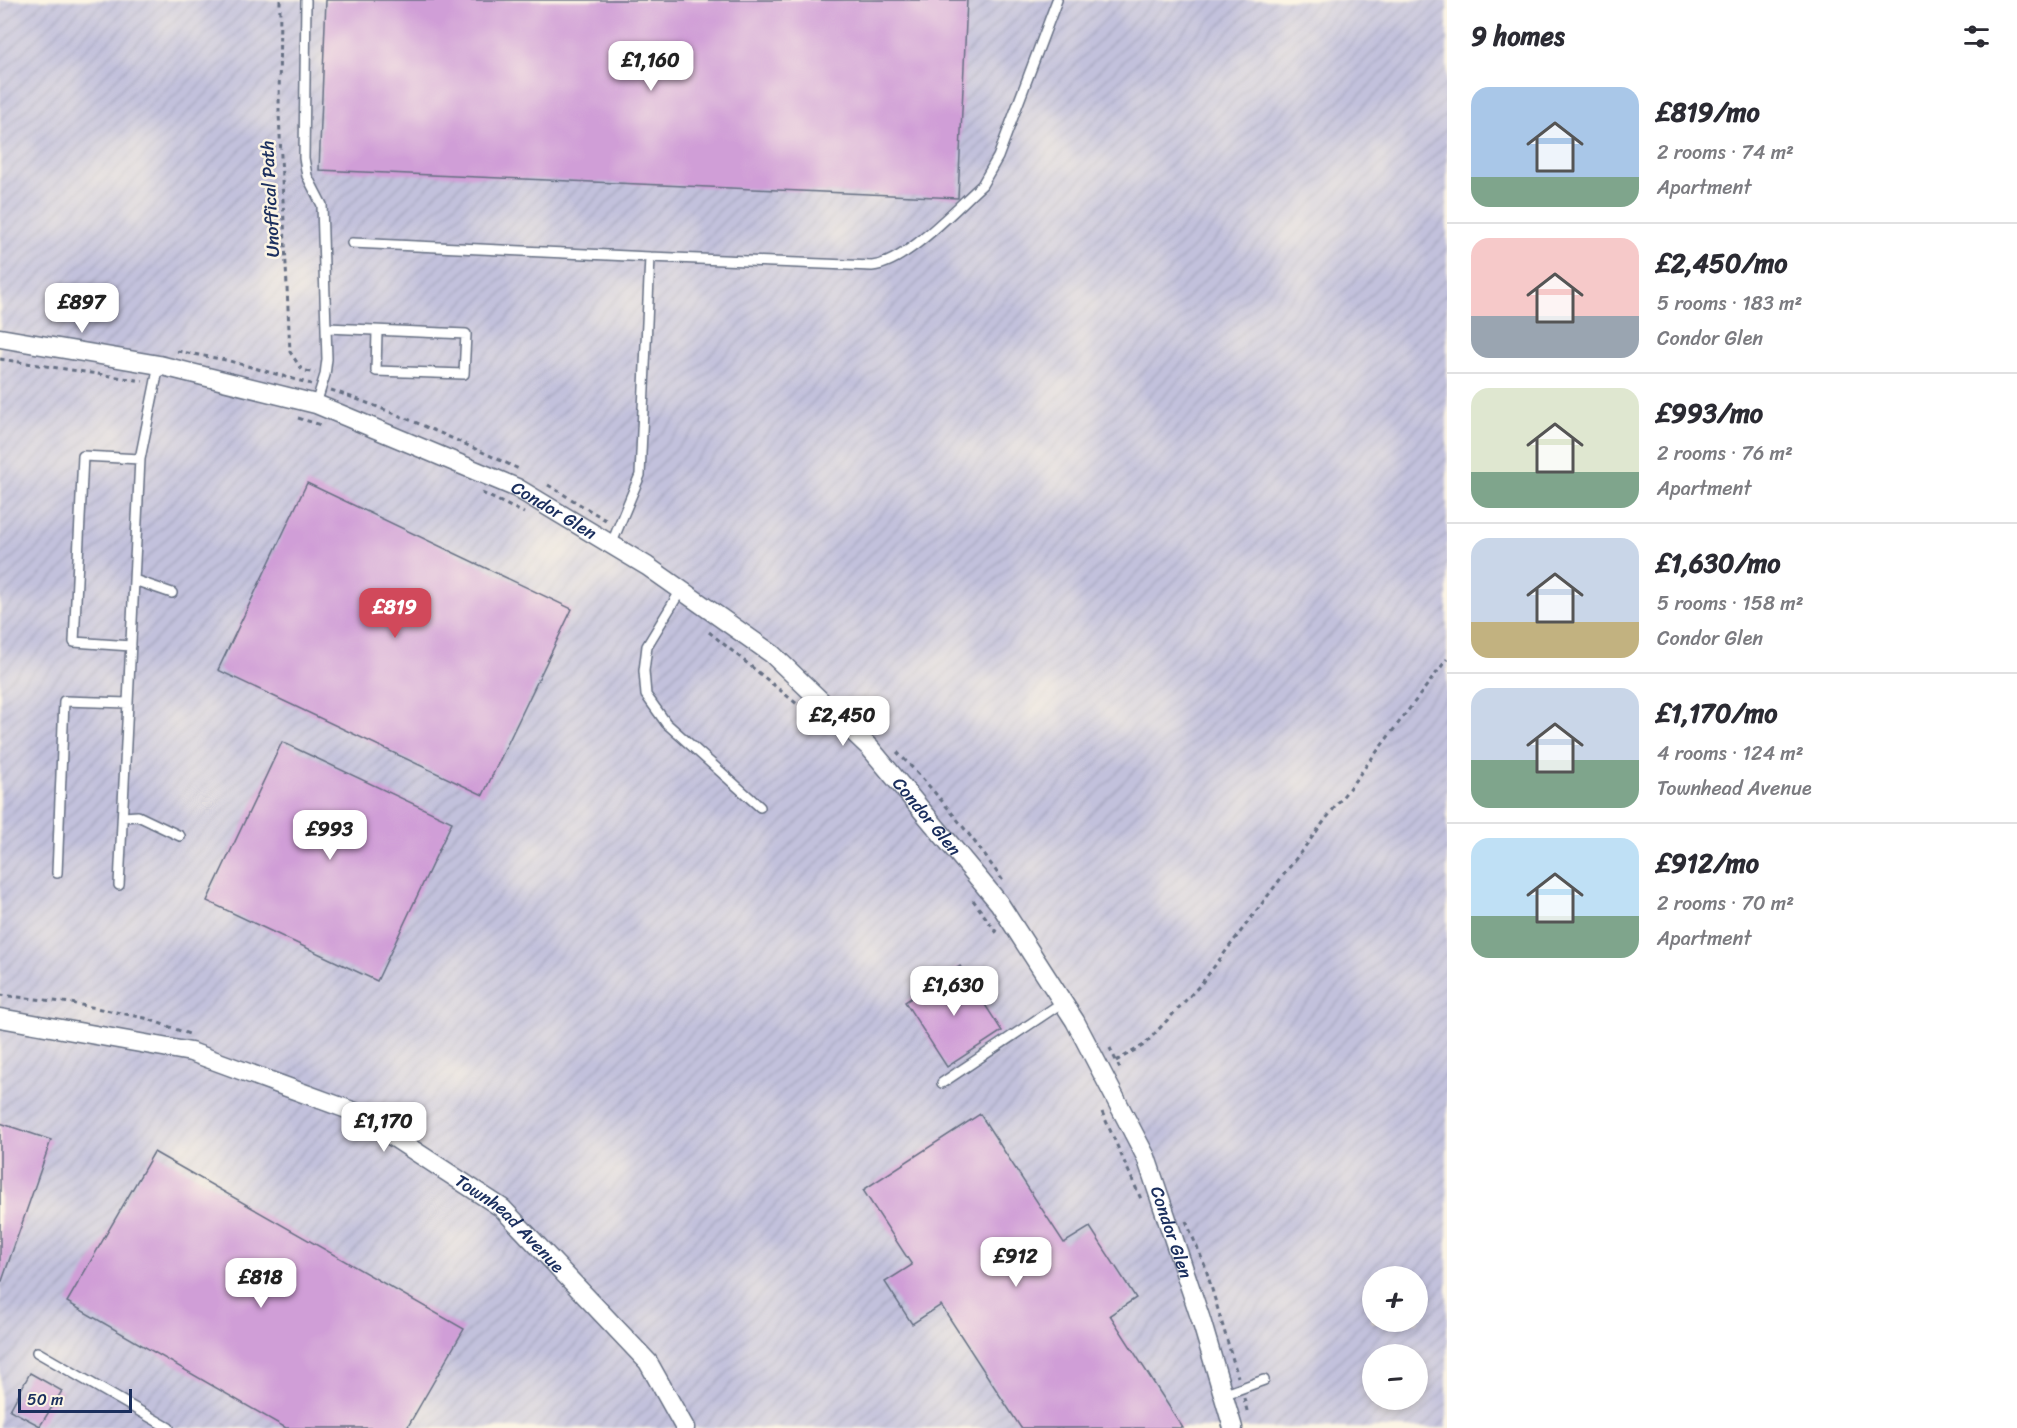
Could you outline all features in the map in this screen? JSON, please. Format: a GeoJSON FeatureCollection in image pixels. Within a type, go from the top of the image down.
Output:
{"type":"FeatureCollection","features":[{"type":"Feature","properties":{"kind":"street","name":"Condor Glen"},"geometry":{"type":"LineString","coordinates":[[0,338],[319,395],[517,488],[647,566],[772,654],[870,748],[999,903],[1075,1021],[1146,1157],[1201,1320],[1223,1395],[1241,1423]]}},
{"type":"Feature","properties":{"kind":"street","name":"Townhead Avenue"},"geometry":{"type":"LineString","coordinates":[[0,1018],[190,1052],[355,1112],[502,1208],[648,1362],[685,1428]]}},
{"type":"Feature","properties":{"kind":"lane"},"geometry":{"type":"LineString","coordinates":[[306,0],[304,158],[308,176],[322,205],[327,328],[326,375],[319,395]]}},
{"type":"Feature","properties":{"kind":"lane"},"geometry":{"type":"LineString","coordinates":[[352,243],[882,265],[895,260],[931,231],[982,185],[988,176],[998,157],[1057,0]]}},
{"type":"Feature","properties":{"kind":"lane"},"geometry":{"type":"LineString","coordinates":[[611,545],[640,475],[650,257]]}},
{"type":"Feature","properties":{"kind":"lane"},"geometry":{"type":"LineString","coordinates":[[327,328],[466,334],[464,374],[376,371],[377,331]]}},
{"type":"Feature","properties":{"kind":"lane"},"geometry":{"type":"LineString","coordinates":[[119,885],[140,459],[159,365]]}},
{"type":"Feature","properties":{"kind":"lane"},"geometry":{"type":"LineString","coordinates":[[131,646],[74,642],[75,619],[83,456],[140,459]]}},
{"type":"Feature","properties":{"kind":"lane"},"geometry":{"type":"LineString","coordinates":[[134,580],[172,593]]}},
{"type":"Feature","properties":{"kind":"lane"},"geometry":{"type":"LineString","coordinates":[[681,590],[647,646],[644,670],[646,694],[666,723],[760,807]]}},
{"type":"Feature","properties":{"kind":"lane"},"geometry":{"type":"LineString","coordinates":[[57,873],[64,701],[128,703]]}},
{"type":"Feature","properties":{"kind":"lane"},"geometry":{"type":"LineString","coordinates":[[123,817],[138,816],[180,836]]}},
{"type":"Feature","properties":{"kind":"lane"},"geometry":{"type":"LineString","coordinates":[[942,1083],[1063,1002]]}},
{"type":"Feature","properties":{"kind":"lane"},"geometry":{"type":"LineString","coordinates":[[37,1352],[169,1428]]}},
{"type":"Feature","properties":{"kind":"lane"},"geometry":{"type":"LineString","coordinates":[[1223,1395],[1264,1380]]}},
{"type":"Feature","properties":{"kind":"path","name":"Unoffical Path"},"geometry":{"type":"LineString","coordinates":[[280,0],[279,113],[290,352],[302,370],[326,375]]}},
{"type":"Feature","properties":{"kind":"path"},"geometry":{"type":"LineString","coordinates":[[172,350],[225,360],[319,395],[369,403],[467,444],[526,473]]}},
{"type":"Feature","properties":{"kind":"path"},"geometry":{"type":"LineString","coordinates":[[547,485],[618,527]]}},
{"type":"Feature","properties":{"kind":"path"},"geometry":{"type":"LineString","coordinates":[[1100,1068],[1144,1045],[1201,984],[1447,659]]}},
{"type":"Feature","properties":{"kind":"path"},"geometry":{"type":"LineString","coordinates":[[894,750],[928,783],[1006,884]]}},
{"type":"Feature","properties":{"kind":"path"},"geometry":{"type":"LineString","coordinates":[[0,995],[71,1003],[145,1018],[189,1034]]}},
{"type":"Feature","properties":{"kind":"path"},"geometry":{"type":"LineString","coordinates":[[1106,1042],[1121,1070]]}},
{"type":"Feature","properties":{"kind":"path"},"geometry":{"type":"LineString","coordinates":[[1183,1213],[1204,1266],[1241,1388],[1241,1423]]}},
{"type":"Feature","properties":{"kind":"shaded area"},"geometry":{"type":"Polygon","coordinates":[[[0,0],[1447,0],[1447,1428],[0,1428],[0,0]]]}},
{"type":"Feature","properties":{"kind":"building"},"geometry":{"type":"Polygon","coordinates":[[[326,0],[967,0],[958,198],[319,170],[326,0]]]}},
{"type":"Feature","properties":{"kind":"building"},"geometry":{"type":"Polygon","coordinates":[[[307,483],[572,609],[483,795],[218,670],[307,483]]]}},
{"type":"Feature","properties":{"kind":"building"},"geometry":{"type":"Polygon","coordinates":[[[282,742],[452,822],[377,981],[207,901],[282,742]]]}},
{"type":"Feature","properties":{"kind":"building"},"geometry":{"type":"Polygon","coordinates":[[[960,966],[1002,1031],[947,1067],[905,1002],[960,966]]]}},
{"type":"Feature","properties":{"kind":"building"},"geometry":{"type":"Polygon","coordinates":[[[980,1114],[1064,1243],[1090,1227],[1136,1298],[1110,1315],[1183,1428],[1021,1428],[941,1305],[912,1324],[885,1282],[912,1265],[863,1190],[980,1114]]]}},
{"type":"Feature","properties":{"kind":"building"},"geometry":{"type":"Polygon","coordinates":[[[0,1123],[51,1140],[2,1281],[0,1280],[0,1123]]]}},
{"type":"Feature","properties":{"kind":"building"},"geometry":{"type":"Polygon","coordinates":[[[154,1152],[464,1329],[407,1428],[286,1428],[67,1302],[154,1152]]]}},
{"type":"Feature","properties":{"kind":"building"},"geometry":{"type":"Polygon","coordinates":[[[30,1373],[62,1391],[40,1426],[10,1410],[30,1373]]]}}]}
